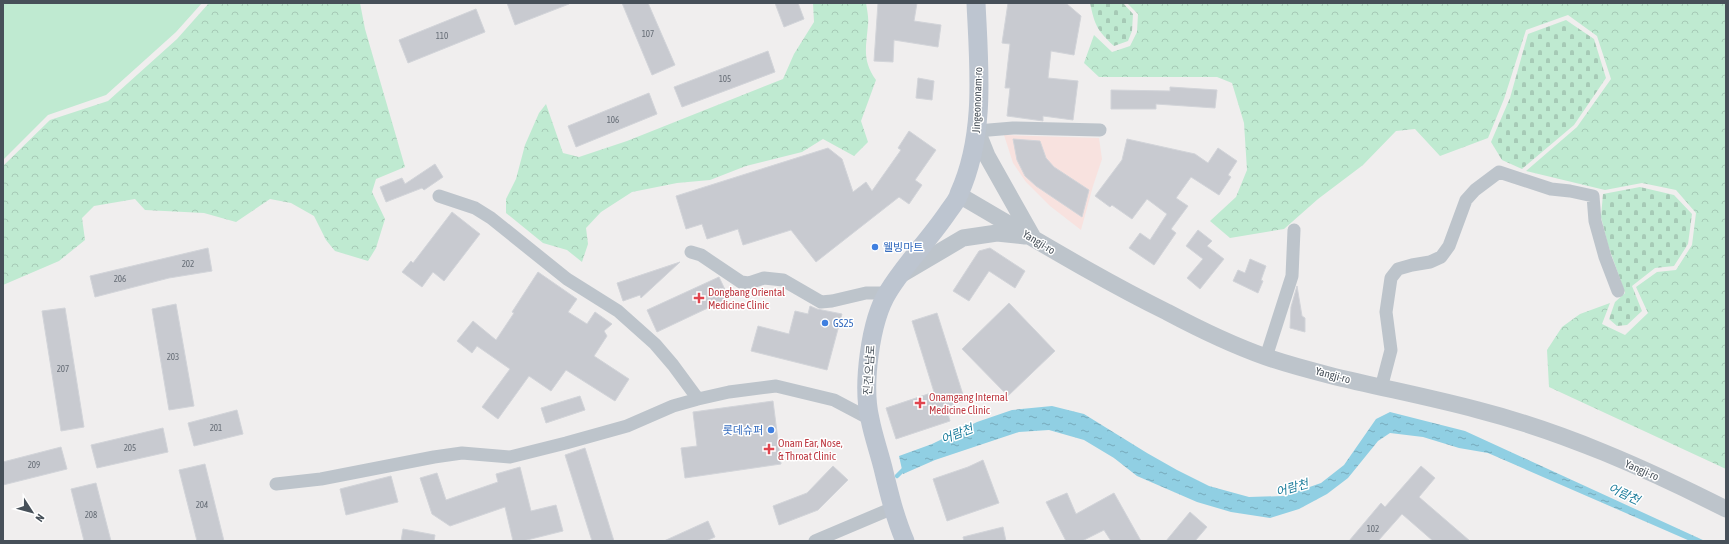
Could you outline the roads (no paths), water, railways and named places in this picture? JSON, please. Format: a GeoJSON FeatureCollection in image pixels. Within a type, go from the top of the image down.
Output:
{"type":"FeatureCollection","features":[{"type":"Feature","properties":{"kind":"main road","name":"Jingeononam-ro"},"geometry":{"type":"LineString","coordinates":[[959,195],[973,152],[977,131],[979,86],[976,3]]}},
{"type":"Feature","properties":{"kind":"main road","name":"진건오남로"},"geometry":{"type":"LineString","coordinates":[[905,541],[893,508],[870,419],[867,402],[870,347],[878,313],[887,293],[898,276],[942,221],[959,195]]}},
{"type":"Feature","properties":{"kind":"street"},"geometry":{"type":"LineString","coordinates":[[1032,237],[987,156],[977,131],[1013,128],[1100,130]]}},
{"type":"Feature","properties":{"kind":"street"},"geometry":{"type":"LineString","coordinates":[[1381,388],[1390,350],[1386,312],[1391,278],[1398,269],[1430,262],[1441,257],[1449,246],[1466,200],[1475,190],[1499,172],[1551,189],[1594,196],[1595,221],[1605,257],[1618,291]]}},
{"type":"Feature","properties":{"kind":"street","name":"Yangji-ro"},"geometry":{"type":"LineString","coordinates":[[959,195],[1132,295],[1233,344],[1266,357],[1381,388],[1477,410],[1539,428],[1604,452],[1726,509]]}},
{"type":"Feature","properties":{"kind":"street"},"geometry":{"type":"LineString","coordinates":[[439,196],[475,208],[491,218],[567,279],[618,311],[655,344],[673,365],[698,399]]}},
{"type":"Feature","properties":{"kind":"street"},"geometry":{"type":"LineString","coordinates":[[1266,357],[1292,276],[1294,230]]}},
{"type":"Feature","properties":{"kind":"street"},"geometry":{"type":"LineString","coordinates":[[898,276],[963,238],[997,233],[1032,237]]}},
{"type":"Feature","properties":{"kind":"street"},"geometry":{"type":"LineString","coordinates":[[691,252],[701,255],[741,282],[749,283],[764,278],[783,280],[821,302],[866,293],[887,293]]}},
{"type":"Feature","properties":{"kind":"street"},"geometry":{"type":"LineString","coordinates":[[276,484],[321,479],[462,453],[510,457],[627,426],[673,406],[698,399],[729,392],[776,386],[834,400],[870,419]]}},
{"type":"Feature","properties":{"kind":"street"},"geometry":{"type":"LineString","coordinates":[[815,541],[893,508]]}},
{"type":"Feature","properties":{"kind":"water"},"geometry":{"type":"Polygon","coordinates":[[[1052,406],[1084,414],[1147,453],[1209,486],[1249,497],[1284,496],[1321,483],[1344,465],[1376,419],[1390,412],[1465,431],[1705,541],[1690,541],[1488,453],[1459,448],[1423,437],[1390,433],[1378,441],[1348,478],[1327,494],[1299,509],[1270,518],[1231,512],[1197,502],[1137,476],[1114,458],[1084,440],[1049,430],[1019,432],[935,460],[903,474],[899,456],[932,444],[977,422],[1012,410],[1052,406]]]}},
{"type":"Feature","properties":{"kind":"waterway","name":"어람천"},"geometry":{"type":"LineString","coordinates":[[897,476],[906,467]]}},
{"type":"Feature","properties":{"kind":"place","name":"웰빙마트"},"geometry":{"type":"Point","coordinates":[875,247]}},
{"type":"Feature","properties":{"kind":"place","name":"Dongbang Oriental Medicine Clinic"},"geometry":{"type":"Point","coordinates":[699,298]}},
{"type":"Feature","properties":{"kind":"place","name":"GS25"},"geometry":{"type":"Point","coordinates":[825,323]}},
{"type":"Feature","properties":{"kind":"place","name":"Onamgang Internal Medicine Clinic"},"geometry":{"type":"Point","coordinates":[920,403]}},
{"type":"Feature","properties":{"kind":"place","name":"롯데슈퍼"},"geometry":{"type":"Point","coordinates":[771,430]}},
{"type":"Feature","properties":{"kind":"place","name":"Onam Ear, Nose, & Throat Clinic"},"geometry":{"type":"Point","coordinates":[769,449]}}]}
